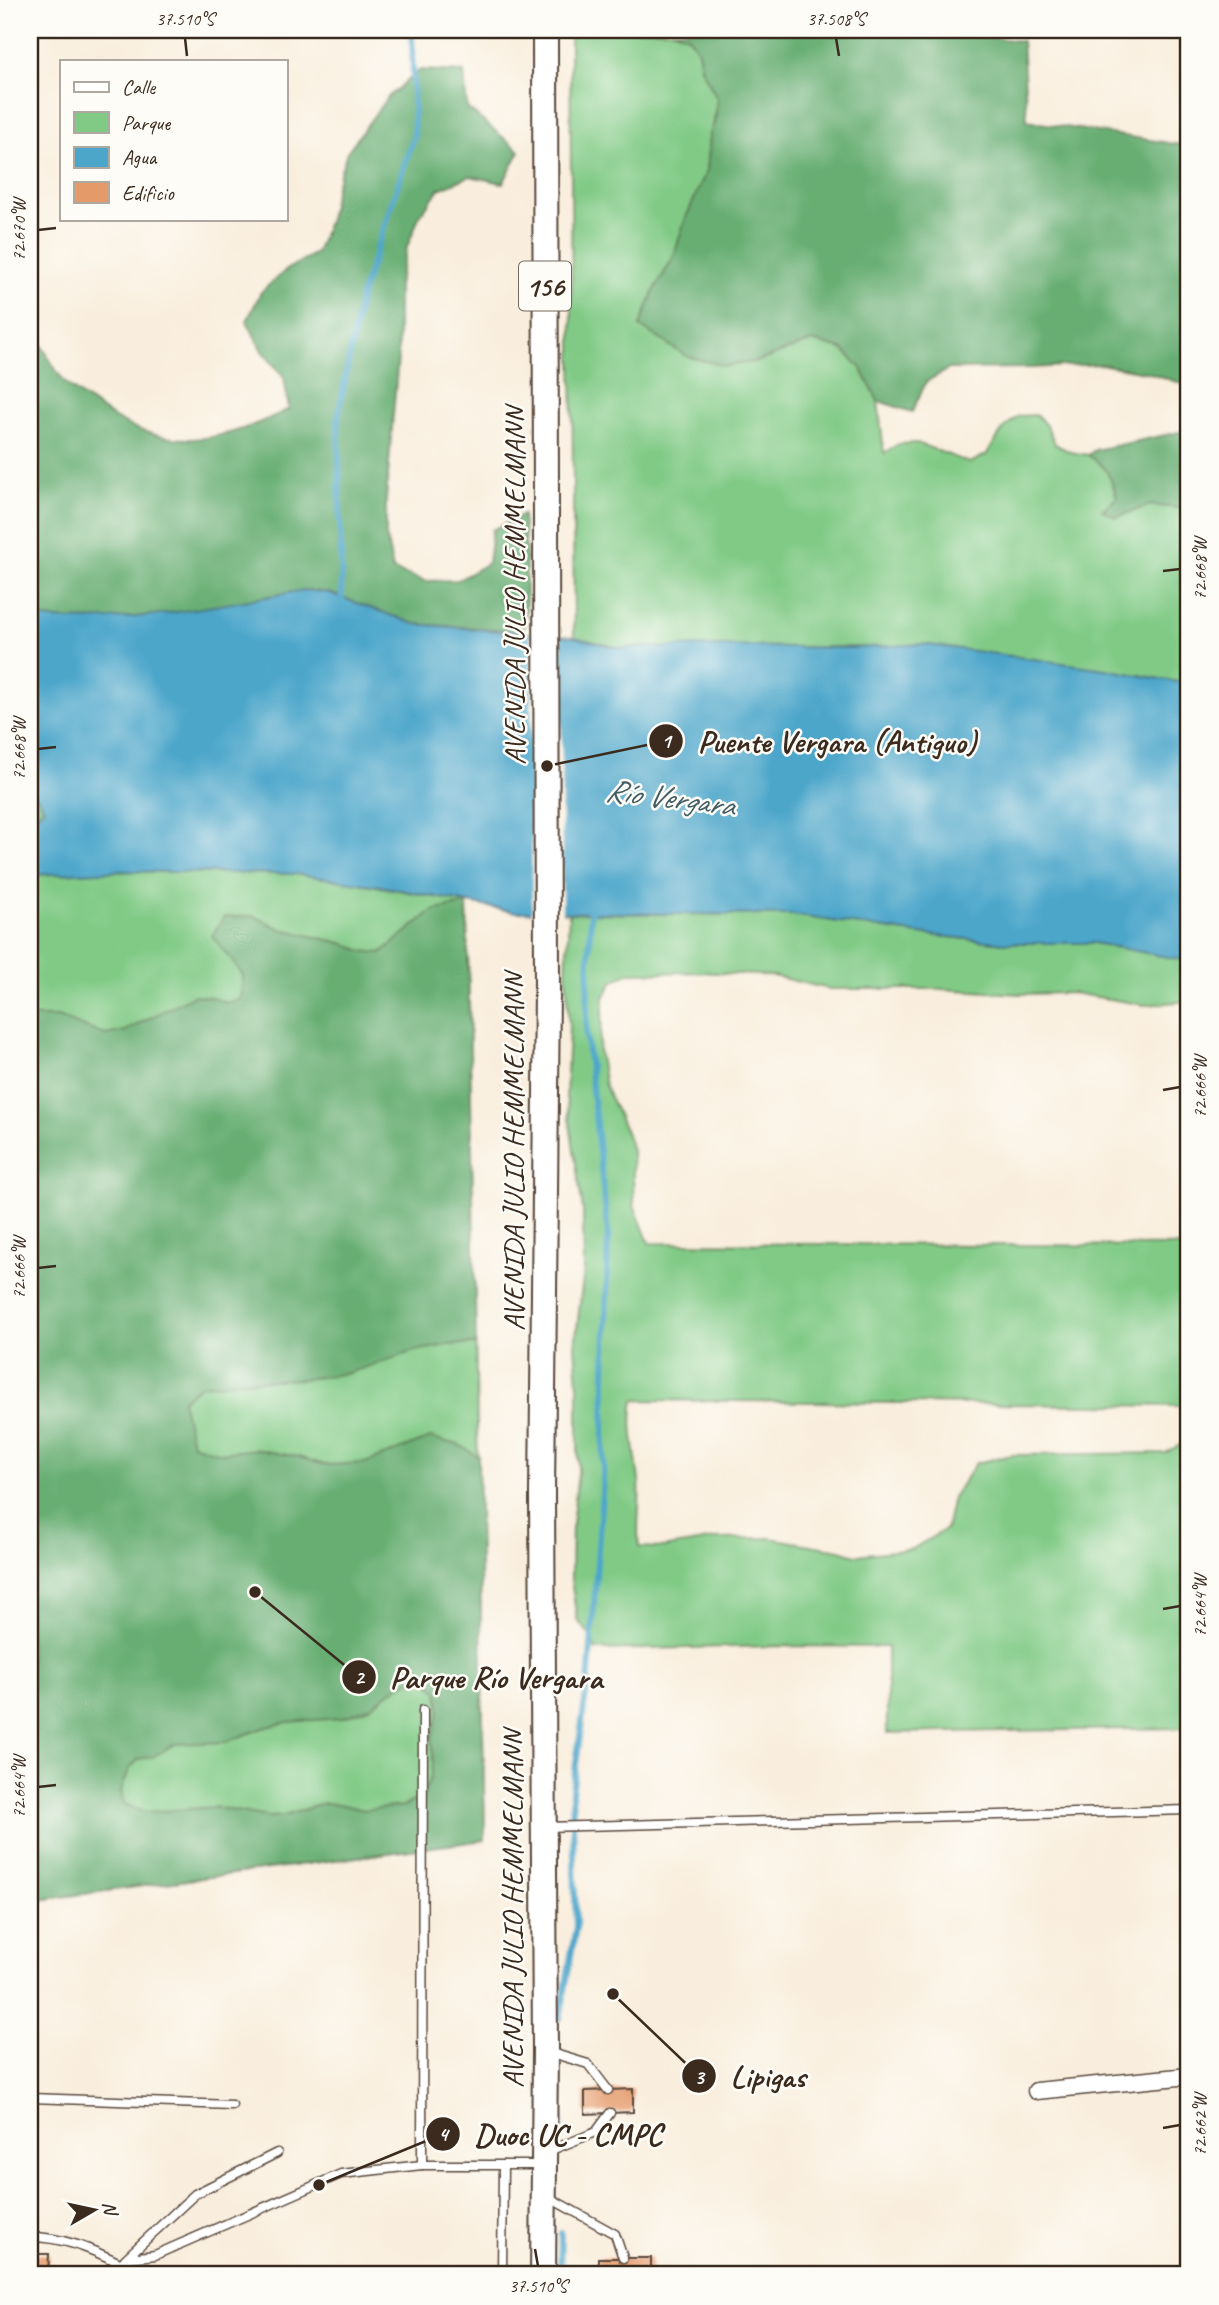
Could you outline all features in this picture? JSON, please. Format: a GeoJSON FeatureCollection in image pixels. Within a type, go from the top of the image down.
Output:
{"type":"FeatureCollection","features":[{"type":"Feature","properties":{"kind":"highway","name":"AVENIDA JULIO HEMMELMANN"},"geometry":{"type":"LineString","coordinates":[[543,2275],[545,2051],[542,1480],[547,991],[545,30]]}},
{"type":"Feature","properties":{"kind":"street"},"geometry":{"type":"LineString","coordinates":[[1036,2091],[1189,2076]]}},
{"type":"Feature","properties":{"kind":"lane"},"geometry":{"type":"LineString","coordinates":[[422,2165],[423,1710]]}},
{"type":"Feature","properties":{"kind":"lane"},"geometry":{"type":"LineString","coordinates":[[542,1827],[1189,1810]]}},
{"type":"Feature","properties":{"kind":"lane"},"geometry":{"type":"LineString","coordinates":[[545,2051],[588,2064],[608,2090]]}},
{"type":"Feature","properties":{"kind":"lane"},"geometry":{"type":"LineString","coordinates":[[30,2098],[232,2105]]}},
{"type":"Feature","properties":{"kind":"lane"},"geometry":{"type":"LineString","coordinates":[[120,2263],[130,2258],[155,2255],[341,2174],[422,2165],[503,2165],[543,2159],[596,2132],[610,2113]]}},
{"type":"Feature","properties":{"kind":"lane"},"geometry":{"type":"LineString","coordinates":[[120,2263],[195,2194],[277,2153]]}},
{"type":"Feature","properties":{"kind":"lane"},"geometry":{"type":"LineString","coordinates":[[502,2275],[503,2165]]}},
{"type":"Feature","properties":{"kind":"lane"},"geometry":{"type":"LineString","coordinates":[[542,2193],[615,2234],[623,2258]]}},
{"type":"Feature","properties":{"kind":"lane"},"geometry":{"type":"LineString","coordinates":[[30,2237],[56,2239],[79,2245],[120,2263]]}},
{"type":"Feature","properties":{"kind":"green space"},"geometry":{"type":"Polygon","coordinates":[[[570,30],[672,30],[688,36],[698,50],[701,68],[717,98],[707,170],[685,220],[674,256],[654,291],[640,326],[759,361],[812,341],[842,349],[861,368],[878,401],[884,453],[899,444],[917,443],[970,463],[986,455],[1004,428],[1018,416],[1037,415],[1048,428],[1055,444],[1070,452],[1088,455],[1103,465],[1117,498],[1103,509],[1116,517],[1150,505],[1189,509],[1189,684],[1099,668],[880,647],[619,648],[574,637],[570,30]]]}},
{"type":"Feature","properties":{"kind":"green space"},"geometry":{"type":"Polygon","coordinates":[[[672,30],[923,30],[1022,41],[1027,121],[1189,146],[1189,386],[1150,373],[1100,364],[949,369],[926,382],[912,412],[878,401],[861,368],[842,349],[812,341],[759,361],[725,366],[686,356],[640,326],[654,291],[674,256],[685,220],[707,170],[710,134],[716,117],[717,98],[701,68],[698,50],[688,36],[672,30]]]}},
{"type":"Feature","properties":{"kind":"green space"},"geometry":{"type":"Polygon","coordinates":[[[420,70],[464,72],[467,108],[520,151],[503,183],[470,176],[439,189],[419,217],[406,250],[398,285],[398,357],[386,500],[386,536],[393,570],[425,581],[458,580],[488,563],[492,530],[523,515],[526,623],[521,631],[415,624],[329,593],[305,590],[133,617],[64,620],[30,617],[30,322],[60,377],[69,386],[123,423],[147,432],[170,438],[216,436],[264,421],[289,409],[284,377],[262,351],[247,321],[261,292],[287,269],[316,253],[329,219],[347,152],[387,98],[420,70]]]}},
{"type":"Feature","properties":{"kind":"green space"},"geometry":{"type":"Polygon","coordinates":[[[1189,430],[1189,509],[1150,505],[1116,517],[1102,510],[1117,498],[1107,473],[1088,455],[1095,450],[1189,430]]]}},
{"type":"Feature","properties":{"kind":"green space"},"geometry":{"type":"Polygon","coordinates":[[[30,789],[44,808],[30,821],[30,789]]]}},
{"type":"Feature","properties":{"kind":"green space"},"geometry":{"type":"Polygon","coordinates":[[[120,871],[295,874],[338,879],[467,903],[485,1840],[30,1901],[30,875],[120,871]]]}},
{"type":"Feature","properties":{"kind":"green space"},"geometry":{"type":"Polygon","coordinates":[[[467,903],[476,1344],[447,1345],[415,1351],[348,1373],[305,1379],[201,1385],[182,1400],[192,1444],[220,1453],[255,1449],[325,1465],[365,1463],[430,1438],[459,1445],[478,1456],[485,1840],[30,1901],[30,1017],[58,1017],[105,1035],[125,1031],[194,995],[212,997],[226,1003],[241,999],[243,975],[212,936],[224,917],[254,916],[281,929],[342,943],[362,951],[381,953],[432,911],[467,903]],[[413,1680],[400,1685],[369,1708],[342,1718],[288,1722],[226,1742],[175,1744],[152,1757],[139,1759],[130,1768],[121,1791],[124,1803],[147,1812],[215,1807],[269,1817],[284,1816],[324,1803],[365,1810],[403,1806],[416,1800],[425,1791],[433,1764],[432,1736],[440,1711],[438,1691],[426,1681],[413,1680]]]}},
{"type":"Feature","properties":{"kind":"green space"},"geometry":{"type":"Polygon","coordinates":[[[569,913],[793,915],[920,934],[1005,943],[1094,943],[1189,961],[1189,1001],[1145,1005],[1072,993],[829,989],[773,976],[700,972],[628,973],[612,982],[604,998],[599,1050],[605,1086],[632,1151],[634,1205],[649,1243],[1189,1246],[1189,1728],[887,1733],[887,1647],[778,1646],[596,1650],[589,1634],[577,1620],[571,1579],[572,1525],[578,1472],[575,1346],[584,1269],[583,1210],[566,1097],[569,1027],[566,973],[569,913]],[[634,1400],[632,1421],[639,1481],[639,1547],[662,1548],[715,1539],[770,1538],[856,1555],[912,1549],[946,1529],[953,1497],[976,1463],[1011,1455],[1165,1453],[1186,1442],[1185,1406],[634,1400]]]}},
{"type":"Feature","properties":{"kind":"water","name":"Río Vergara"},"geometry":{"type":"Polygon","coordinates":[[[305,590],[329,593],[415,624],[574,637],[619,648],[857,648],[923,644],[1099,668],[1189,684],[1189,961],[1094,943],[1005,943],[920,934],[792,915],[515,912],[380,886],[296,874],[120,871],[30,875],[30,821],[44,808],[30,789],[30,617],[98,620],[133,617],[305,590]]]}},
{"type":"Feature","properties":{"kind":"pier"},"geometry":{"type":"Polygon","coordinates":[[[531,629],[561,632],[562,916],[532,916],[531,629]]]}},
{"type":"Feature","properties":{"kind":"building"},"geometry":{"type":"Polygon","coordinates":[[[633,2089],[633,2112],[585,2114],[585,2091],[633,2089]]]}},
{"type":"Feature","properties":{"kind":"building"},"geometry":{"type":"Polygon","coordinates":[[[30,2254],[49,2254],[48,2275],[30,2275],[30,2254]]]}},
{"type":"Feature","properties":{"kind":"building"},"geometry":{"type":"Polygon","coordinates":[[[598,2258],[651,2258],[651,2275],[598,2275],[598,2258]]]}},
{"type":"Feature","properties":{"kind":"waterway"},"geometry":{"type":"LineString","coordinates":[[342,605],[338,417],[360,299],[414,136],[412,30]]}},
{"type":"Feature","properties":{"kind":"waterway"},"geometry":{"type":"LineString","coordinates":[[560,2019],[576,1927],[572,1792],[589,1673],[603,1478],[608,1233],[586,1034],[591,905]]}},
{"type":"Feature","properties":{"kind":"waterway"},"geometry":{"type":"LineString","coordinates":[[560,2091],[561,2136]]}},
{"type":"Feature","properties":{"kind":"waterway"},"geometry":{"type":"LineString","coordinates":[[560,2275],[561,2233]]}},
{"type":"Feature","properties":{"kind":"place","name":"Puente Vergara (Antiguo)"},"geometry":{"type":"Point","coordinates":[547,766]}},
{"type":"Feature","properties":{"kind":"place","name":"Parque Río Vergara"},"geometry":{"type":"Point","coordinates":[255,1592]}},
{"type":"Feature","properties":{"kind":"place","name":"Lipigas"},"geometry":{"type":"Point","coordinates":[613,1994]}},
{"type":"Feature","properties":{"kind":"place","name":"Duoc UC - CMPC"},"geometry":{"type":"Point","coordinates":[319,2185]}}]}
